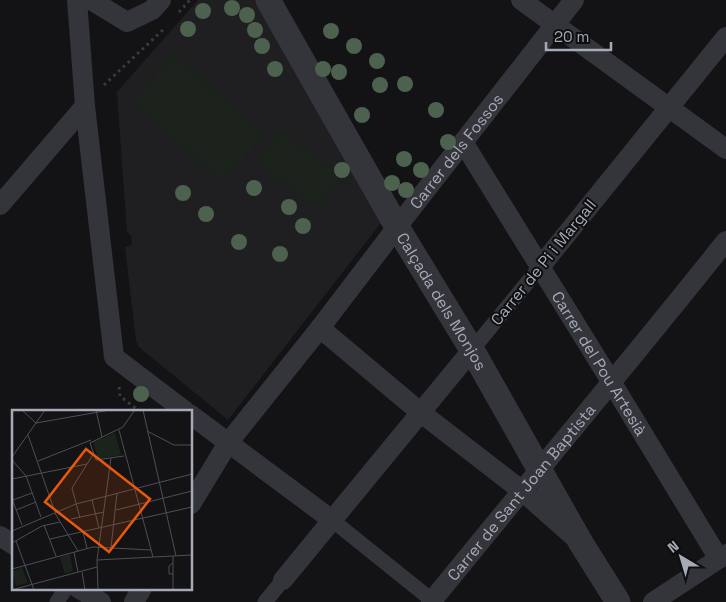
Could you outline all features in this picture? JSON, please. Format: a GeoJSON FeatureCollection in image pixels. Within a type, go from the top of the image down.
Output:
{"type":"FeatureCollection","features":[{"type":"Feature","properties":{"kind":"street"},"geometry":{"type":"LineString","coordinates":[[77,0],[85,106],[114,357],[184,410]]}},
{"type":"Feature","properties":{"kind":"street"},"geometry":{"type":"LineString","coordinates":[[91,0],[127,22],[152,10],[160,0]]}},
{"type":"Feature","properties":{"kind":"street","name":"Calçada dels Monjos"},"geometry":{"type":"LineString","coordinates":[[268,0],[397,227],[472,350],[581,543],[618,602]]}},
{"type":"Feature","properties":{"kind":"street"},"geometry":{"type":"LineString","coordinates":[[521,0],[726,149]]}},
{"type":"Feature","properties":{"kind":"street","name":"Carrer dels Fossos"},"geometry":{"type":"LineString","coordinates":[[192,502],[228,444],[574,0]]}},
{"type":"Feature","properties":{"kind":"street","name":"Carrer de Pi i Margall"},"geometry":{"type":"LineString","coordinates":[[265,602],[726,37]]}},
{"type":"Feature","properties":{"kind":"street"},"geometry":{"type":"LineString","coordinates":[[0,205],[85,106]]}},
{"type":"Feature","properties":{"kind":"street","name":"Carrer del Pou Artesià"},"geometry":{"type":"LineString","coordinates":[[463,142],[612,383],[722,556]]}},
{"type":"Feature","properties":{"kind":"street","name":"Carrer de Sant Joan Baptista"},"geometry":{"type":"LineString","coordinates":[[433,602],[521,490],[612,383],[726,242]]}},
{"type":"Feature","properties":{"kind":"street"},"geometry":{"type":"LineString","coordinates":[[320,328],[420,412],[521,490],[581,543]]}},
{"type":"Feature","properties":{"kind":"street"},"geometry":{"type":"LineString","coordinates":[[192,417],[332,520],[433,602]]}},
{"type":"Feature","properties":{"kind":"street"},"geometry":{"type":"LineString","coordinates":[[0,536],[12,544]]}},
{"type":"Feature","properties":{"kind":"street"},"geometry":{"type":"LineString","coordinates":[[653,602],[722,556]]}},
{"type":"Feature","properties":{"kind":"street"},"geometry":{"type":"LineString","coordinates":[[57,602],[65,590]]}},
{"type":"Feature","properties":{"kind":"street"},"geometry":{"type":"LineString","coordinates":[[81,590],[101,602]]}},
{"type":"Feature","properties":{"kind":"street"},"geometry":{"type":"LineString","coordinates":[[134,602],[141,590]]}},
{"type":"Feature","properties":{"kind":"path"},"geometry":{"type":"LineString","coordinates":[[174,19],[190,0]]}},
{"type":"Feature","properties":{"kind":"path"},"geometry":{"type":"LineString","coordinates":[[104,93],[104,85],[168,25]]}},
{"type":"Feature","properties":{"kind":"shaded area"},"geometry":{"type":"Polygon","coordinates":[[[198,0],[257,0],[384,219],[228,420],[139,347],[136,341],[125,247],[132,245],[131,235],[127,232],[117,92],[198,0]]]}},
{"type":"Feature","properties":{"kind":"shaded area"},"geometry":{"type":"Polygon","coordinates":[[[174,54],[264,134],[222,182],[132,102],[174,54]]]}},
{"type":"Feature","properties":{"kind":"shaded area"},"geometry":{"type":"Polygon","coordinates":[[[280,130],[340,177],[317,208],[256,161],[280,130]]]}}]}
